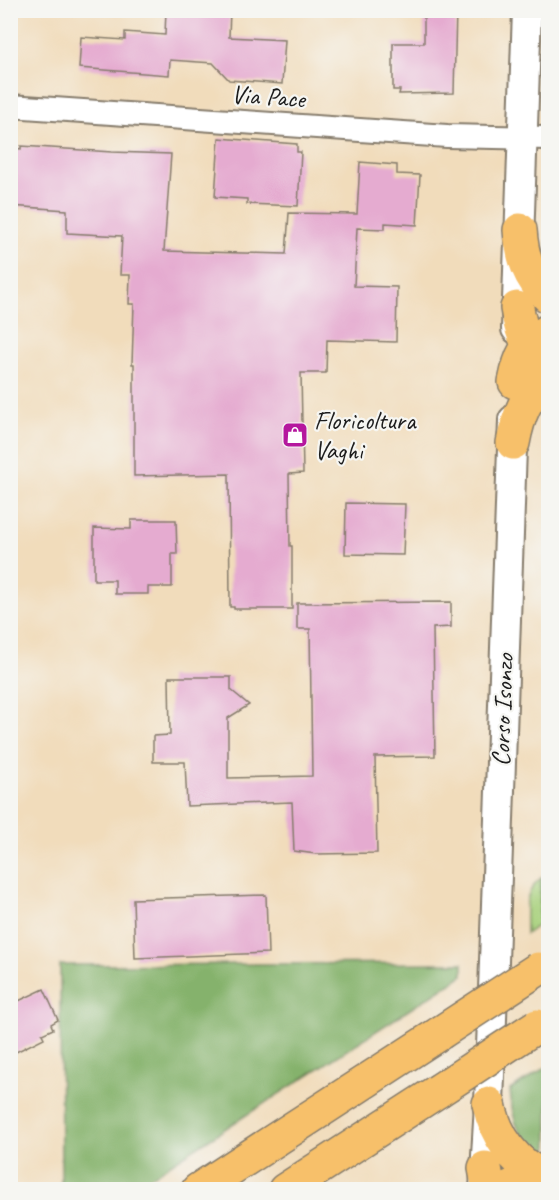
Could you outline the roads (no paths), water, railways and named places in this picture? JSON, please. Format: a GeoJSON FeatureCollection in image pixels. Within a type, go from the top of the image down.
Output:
{"type":"FeatureCollection","features":[{"type":"Feature","properties":{"kind":"highway"},"geometry":{"type":"LineString","coordinates":[[520,230],[522,250],[527,266],[538,286],[549,296]]}},
{"type":"Feature","properties":{"kind":"highway"},"geometry":{"type":"LineString","coordinates":[[517,308],[522,333],[542,345]]}},
{"type":"Feature","properties":{"kind":"highway"},"geometry":{"type":"LineString","coordinates":[[515,382],[522,355],[542,345]]}},
{"type":"Feature","properties":{"kind":"highway"},"geometry":{"type":"LineString","coordinates":[[513,443],[517,421],[524,403],[549,376]]}},
{"type":"Feature","properties":{"kind":"highway"},"geometry":{"type":"LineString","coordinates":[[198,1190],[543,966]]}},
{"type":"Feature","properties":{"kind":"highway"},"geometry":{"type":"LineString","coordinates":[[285,1190],[543,1023]]}},
{"type":"Feature","properties":{"kind":"highway"},"geometry":{"type":"LineString","coordinates":[[489,1104],[491,1119],[497,1133],[510,1150],[525,1165],[549,1178]]}},
{"type":"Feature","properties":{"kind":"highway"},"geometry":{"type":"LineString","coordinates":[[490,1184],[549,1178]]}},
{"type":"Feature","properties":{"kind":"street","name":"Corso Isonzo"},"geometry":{"type":"LineString","coordinates":[[490,1184],[489,1104],[520,230],[536,138],[527,10]]}},
{"type":"Feature","properties":{"kind":"street","name":"Via Pace"},"geometry":{"type":"LineString","coordinates":[[10,106],[447,136],[536,138]]}},
{"type":"Feature","properties":{"kind":"place","name":"Floricoltura Vaghi"},"geometry":{"type":"Point","coordinates":[295,435]}}]}
